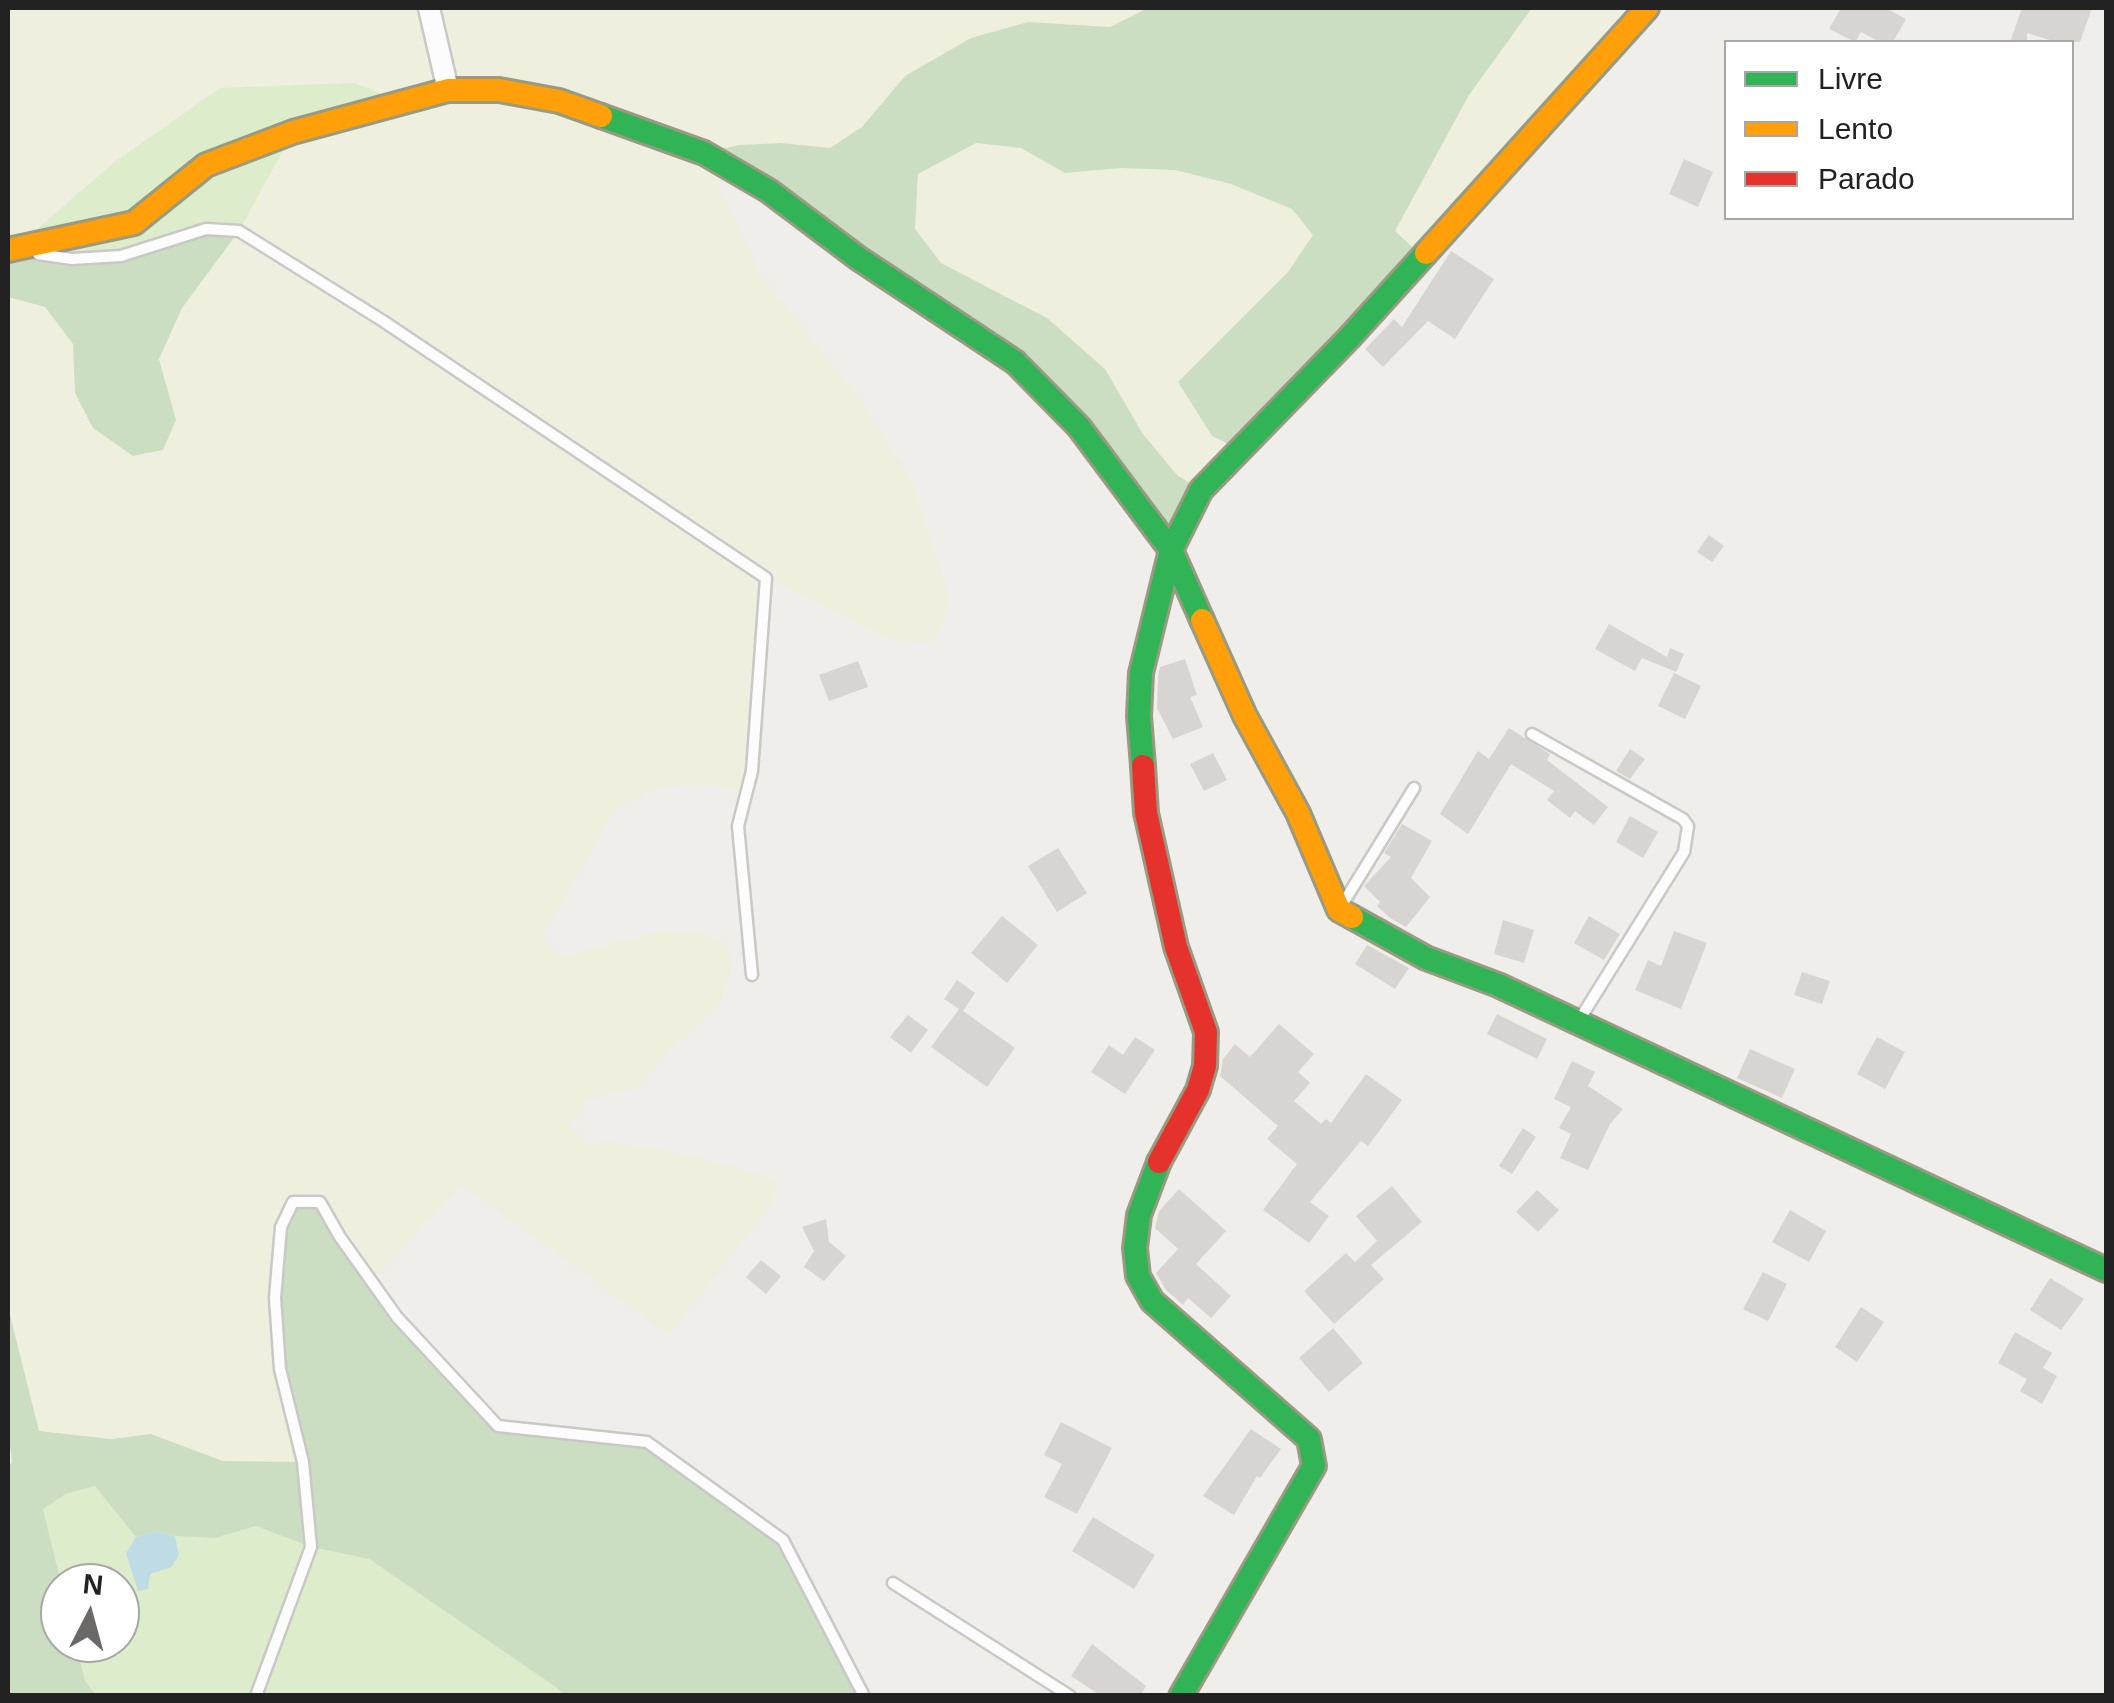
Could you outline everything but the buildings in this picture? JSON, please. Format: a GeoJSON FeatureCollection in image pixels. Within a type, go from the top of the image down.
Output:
{"type":"FeatureCollection","features":[{"type":"Feature","properties":{"kind":"street"},"geometry":{"type":"LineString","coordinates":[[429,8],[448,90]]}},
{"type":"Feature","properties":{"kind":"street"},"geometry":{"type":"LineString","coordinates":[[1182,1696],[1314,1466],[1314,1452],[1309,1439],[1152,1301],[1138,1276],[1134,1248],[1138,1216],[1162,1153],[1198,1090],[1205,1066],[1206,1032],[1176,947],[1146,812],[1139,716],[1141,674],[1171,550],[1201,490],[1349,338],[1647,8]]}},
{"type":"Feature","properties":{"kind":"street"},"geometry":{"type":"LineString","coordinates":[[10,251],[134,222],[206,165],[293,132],[448,90],[499,90],[559,102],[704,154],[769,191],[858,258],[1015,362],[1080,426],[1171,550],[1245,716],[1298,813],[1339,910],[1426,958],[1498,985],[2106,1270]]}},
{"type":"Feature","properties":{"kind":"lane"},"geometry":{"type":"LineString","coordinates":[[10,251],[72,259],[121,256],[206,228],[239,230],[766,578],[752,771],[738,826],[752,975]]}},
{"type":"Feature","properties":{"kind":"lane"},"geometry":{"type":"LineString","coordinates":[[1532,734],[1683,819],[1688,826],[1684,852],[1578,1022]]}},
{"type":"Feature","properties":{"kind":"lane"},"geometry":{"type":"LineString","coordinates":[[1339,910],[1414,788]]}},
{"type":"Feature","properties":{"kind":"lane"},"geometry":{"type":"LineString","coordinates":[[256,1696],[312,1547],[303,1462],[280,1369],[276,1298],[281,1227],[293,1202],[320,1202],[397,1317],[498,1426],[647,1442],[784,1540],[864,1696]]}},
{"type":"Feature","properties":{"kind":"lane"},"geometry":{"type":"LineString","coordinates":[[893,1584],[1070,1696]]}},
{"type":"Feature","properties":{"kind":"green space"},"geometry":{"type":"Polygon","coordinates":[[[8,8],[1148,8],[1110,27],[1028,22],[905,76],[862,127],[830,148],[781,143],[705,154],[761,275],[854,391],[914,484],[950,600],[934,643],[888,639],[766,578],[745,795],[713,784],[663,786],[616,808],[543,937],[560,957],[664,930],[705,933],[725,943],[733,966],[721,1003],[636,1089],[589,1099],[569,1126],[589,1143],[613,1142],[682,1153],[776,1178],[775,1200],[669,1335],[461,1185],[372,1282],[303,1462],[223,1461],[151,1434],[111,1439],[39,1431],[8,1307],[8,297],[45,307],[73,344],[75,393],[176,420],[159,359],[182,308],[239,230],[293,132],[220,88],[113,163],[8,252],[8,8]]]}},
{"type":"Feature","properties":{"kind":"green space"},"geometry":{"type":"Polygon","coordinates":[[[1148,8],[1532,8],[1469,95],[1395,231],[1422,256],[1240,450],[1212,436],[1178,382],[1288,272],[1313,235],[1292,209],[1231,184],[1175,170],[1120,168],[1065,173],[1021,148],[976,143],[918,174],[915,229],[941,263],[1047,318],[1105,369],[1143,434],[1177,475],[1201,490],[1171,550],[1015,362],[704,153],[740,145],[781,143],[830,148],[862,127],[905,76],[971,38],[1028,22],[1110,27],[1148,8]]]}},
{"type":"Feature","properties":{"kind":"green space"},"geometry":{"type":"Polygon","coordinates":[[[1532,8],[1647,8],[1422,256],[1395,231],[1469,95],[1532,8]]]}},
{"type":"Feature","properties":{"kind":"green space"},"geometry":{"type":"Polygon","coordinates":[[[354,83],[403,102],[293,132],[239,231],[121,256],[72,259],[12,251],[113,163],[220,88],[354,83]]]}},
{"type":"Feature","properties":{"kind":"green space"},"geometry":{"type":"Polygon","coordinates":[[[976,143],[1021,148],[1065,173],[1120,168],[1175,170],[1231,184],[1292,209],[1313,234],[1289,272],[1178,382],[1240,450],[1201,490],[1177,475],[1143,434],[1105,369],[1047,318],[941,263],[915,229],[918,174],[976,143]]]}},
{"type":"Feature","properties":{"kind":"green space"},"geometry":{"type":"Polygon","coordinates":[[[206,229],[239,231],[182,308],[159,359],[176,420],[163,450],[133,456],[93,428],[75,393],[73,344],[45,307],[8,297],[8,252],[72,259],[121,256],[206,229]]]}},
{"type":"Feature","properties":{"kind":"green space"},"geometry":{"type":"Polygon","coordinates":[[[293,1202],[320,1202],[397,1317],[498,1426],[647,1442],[783,1540],[864,1695],[564,1695],[369,1559],[311,1547],[256,1526],[215,1538],[157,1531],[136,1537],[95,1486],[66,1494],[43,1509],[56,1563],[40,1563],[40,1663],[81,1663],[85,1681],[96,1695],[8,1695],[8,1467],[12,1462],[8,1429],[8,1307],[39,1431],[111,1439],[151,1434],[223,1461],[302,1462],[280,1369],[275,1298],[281,1227],[293,1202]]]}},
{"type":"Feature","properties":{"kind":"green space"},"geometry":{"type":"Polygon","coordinates":[[[96,1486],[136,1537],[126,1553],[137,1563],[56,1563],[43,1509],[66,1494],[96,1486]]]}},
{"type":"Feature","properties":{"kind":"green space"},"geometry":{"type":"Polygon","coordinates":[[[256,1526],[311,1547],[369,1559],[564,1695],[96,1695],[85,1681],[81,1663],[140,1663],[140,1565],[150,1574],[179,1554],[175,1536],[215,1538],[256,1526]]]}},
{"type":"Feature","properties":{"kind":"water"},"geometry":{"type":"Polygon","coordinates":[[[157,1531],[175,1536],[179,1554],[172,1567],[150,1574],[148,1589],[140,1591],[140,1563],[129,1563],[126,1553],[136,1537],[157,1531]]]}},
{"type":"Feature","properties":{"kind":"traffic: fast"},"geometry":{"type":"LineString","coordinates":[[601,116],[704,153],[769,191],[858,258],[1015,362],[1079,427],[1171,550],[1202,620]]}},
{"type":"Feature","properties":{"kind":"traffic: fast"},"geometry":{"type":"LineString","coordinates":[[1143,766],[1141,673],[1171,550],[1201,490],[1426,253]]}},
{"type":"Feature","properties":{"kind":"traffic: fast"},"geometry":{"type":"LineString","coordinates":[[1352,917],[1426,958],[1498,985],[2106,1270]]}},
{"type":"Feature","properties":{"kind":"traffic: fast"},"geometry":{"type":"LineString","coordinates":[[1159,1162],[1139,1215],[1135,1248],[1138,1276],[1152,1301],[1309,1439],[1314,1466],[1181,1696]]}},
{"type":"Feature","properties":{"kind":"traffic: slow"},"geometry":{"type":"LineString","coordinates":[[1426,253],[1647,8]]}},
{"type":"Feature","properties":{"kind":"traffic: slow"},"geometry":{"type":"LineString","coordinates":[[8,250],[134,223],[206,165],[293,132],[448,90],[499,90],[559,101],[601,116]]}},
{"type":"Feature","properties":{"kind":"traffic: slow"},"geometry":{"type":"LineString","coordinates":[[1202,620],[1245,716],[1298,813],[1339,910],[1352,917]]}},
{"type":"Feature","properties":{"kind":"traffic: jam"},"geometry":{"type":"LineString","coordinates":[[1143,766],[1146,813],[1176,947],[1206,1032],[1205,1066],[1198,1090],[1159,1162]]}}]}
